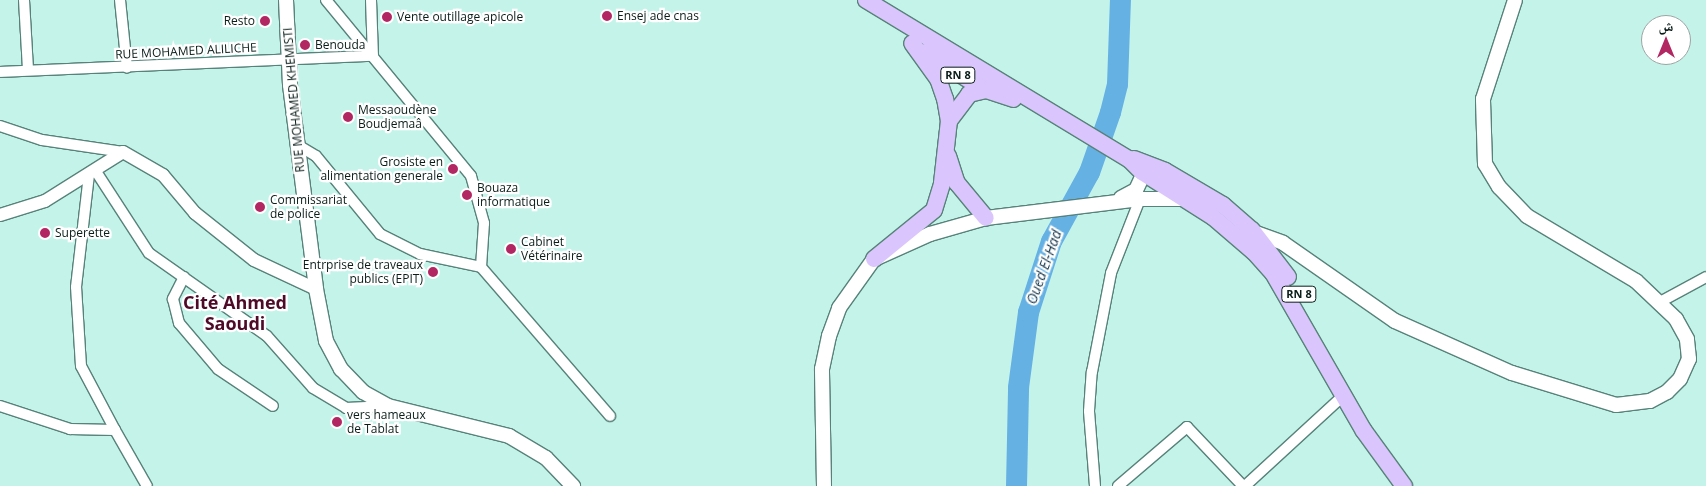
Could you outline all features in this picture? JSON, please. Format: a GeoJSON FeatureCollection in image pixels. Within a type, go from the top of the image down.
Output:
{"type":"FeatureCollection","features":[{"type":"Feature","properties":{"kind":"main road","name":"RUE MOHAMED KHEMISTI"},"geometry":{"type":"LineString","coordinates":[[286,0],[296,144],[316,289],[326,341],[340,369],[363,392],[388,406],[509,436],[546,458],[573,486]]}},
{"type":"Feature","properties":{"kind":"main road","name":"RN 8"},"geometry":{"type":"LineString","coordinates":[[866,0],[912,43],[984,89],[1048,112]]}},
{"type":"Feature","properties":{"kind":"main road"},"geometry":{"type":"LineString","coordinates":[[1227,230],[1252,230],[1283,243],[1354,296],[1426,337],[1591,401],[1616,405],[1650,401],[1680,379],[1689,360],[1687,339],[1660,302],[1620,271],[1527,216],[1499,187],[1485,164],[1483,99],[1515,0]]}},
{"type":"Feature","properties":{"kind":"main road","name":"RN 8"},"geometry":{"type":"LineString","coordinates":[[882,13],[1130,159],[1165,171],[1223,205],[1252,230],[1288,276],[1372,430],[1413,486]]}},
{"type":"Feature","properties":{"kind":"main road"},"geometry":{"type":"LineString","coordinates":[[824,486],[822,369],[829,336],[844,300],[874,259],[934,210],[947,154],[949,121],[938,79],[912,43]]}},
{"type":"Feature","properties":{"kind":"main road"},"geometry":{"type":"LineString","coordinates":[[949,121],[963,99],[984,89],[1017,93]]}},
{"type":"Feature","properties":{"kind":"main road"},"geometry":{"type":"LineString","coordinates":[[947,154],[957,183],[986,218]]}},
{"type":"Feature","properties":{"kind":"main road","name":"RN 8"},"geometry":{"type":"LineString","coordinates":[[1130,159],[1144,173],[1188,199],[1227,230],[1273,273],[1343,396],[1404,486]]}},
{"type":"Feature","properties":{"kind":"main road"},"geometry":{"type":"LineString","coordinates":[[1111,202],[1136,190],[1144,173]]}},
{"type":"Feature","properties":{"kind":"main road"},"geometry":{"type":"LineString","coordinates":[[874,259],[930,234],[986,218],[1140,199],[1188,199]]}},
{"type":"Feature","properties":{"kind":"street"},"geometry":{"type":"LineString","coordinates":[[24,0],[28,70]]}},
{"type":"Feature","properties":{"kind":"street"},"geometry":{"type":"LineString","coordinates":[[120,0],[127,68]]}},
{"type":"Feature","properties":{"kind":"street"},"geometry":{"type":"LineString","coordinates":[[326,0],[471,176],[485,232],[481,267]]}},
{"type":"Feature","properties":{"kind":"street"},"geometry":{"type":"LineString","coordinates":[[371,0],[373,56]]}},
{"type":"Feature","properties":{"kind":"street","name":"RUE MOHAMED ALILICHE"},"geometry":{"type":"LineString","coordinates":[[0,72],[127,68],[289,58],[373,56]]}},
{"type":"Feature","properties":{"kind":"street"},"geometry":{"type":"LineString","coordinates":[[0,126],[42,140],[123,152],[163,175],[195,213],[254,260],[316,289]]}},
{"type":"Feature","properties":{"kind":"street"},"geometry":{"type":"LineString","coordinates":[[296,144],[316,156],[380,234],[420,254],[481,267],[610,416]]}},
{"type":"Feature","properties":{"kind":"street"},"geometry":{"type":"LineString","coordinates":[[0,215],[45,201],[123,152]]}},
{"type":"Feature","properties":{"kind":"street"},"geometry":{"type":"LineString","coordinates":[[92,172],[149,253],[267,336],[313,388],[346,408],[388,406]]}},
{"type":"Feature","properties":{"kind":"street"},"geometry":{"type":"LineString","coordinates":[[92,172],[76,287],[81,366],[147,486]]}},
{"type":"Feature","properties":{"kind":"street"},"geometry":{"type":"LineString","coordinates":[[1095,486],[1089,411],[1092,372],[1112,272],[1140,199]]}},
{"type":"Feature","properties":{"kind":"street"},"geometry":{"type":"LineString","coordinates":[[184,277],[173,299],[179,323],[218,369],[273,406]]}},
{"type":"Feature","properties":{"kind":"street"},"geometry":{"type":"LineString","coordinates":[[1660,302],[1706,277]]}},
{"type":"Feature","properties":{"kind":"street"},"geometry":{"type":"LineString","coordinates":[[1118,486],[1187,427],[1244,486],[1343,396]]}},
{"type":"Feature","properties":{"kind":"street"},"geometry":{"type":"LineString","coordinates":[[0,406],[70,429],[115,430]]}},
{"type":"Feature","properties":{"kind":"waterway","name":"Oued El-Had"},"geometry":{"type":"LineString","coordinates":[[1016,486],[1018,387],[1028,312],[1051,241],[1089,172],[1110,112],[1117,84],[1120,0]]}},
{"type":"Feature","properties":{"kind":"place","name":"Ensej ade cnas"},"geometry":{"type":"Point","coordinates":[607,16]}},
{"type":"Feature","properties":{"kind":"place","name":"Vente outillage apicole"},"geometry":{"type":"Point","coordinates":[387,17]}},
{"type":"Feature","properties":{"kind":"place","name":"Resto"},"geometry":{"type":"Point","coordinates":[265,21]}},
{"type":"Feature","properties":{"kind":"place","name":"Benouda"},"geometry":{"type":"Point","coordinates":[305,45]}},
{"type":"Feature","properties":{"kind":"place","name":"Messaoudène Boudjemaâ"},"geometry":{"type":"Point","coordinates":[348,117]}},
{"type":"Feature","properties":{"kind":"place","name":"Grosiste en alimentation generale"},"geometry":{"type":"Point","coordinates":[453,169]}},
{"type":"Feature","properties":{"kind":"place","name":"Bouaza informatique"},"geometry":{"type":"Point","coordinates":[467,195]}},
{"type":"Feature","properties":{"kind":"place","name":"Commissariat de police"},"geometry":{"type":"Point","coordinates":[260,207]}},
{"type":"Feature","properties":{"kind":"place","name":"Superette"},"geometry":{"type":"Point","coordinates":[45,233]}},
{"type":"Feature","properties":{"kind":"place","name":"Cabinet Vétérinaire"},"geometry":{"type":"Point","coordinates":[511,249]}},
{"type":"Feature","properties":{"kind":"place","name":"Entrprise de traveaux publics (EPIT)"},"geometry":{"type":"Point","coordinates":[433,272]}},
{"type":"Feature","properties":{"kind":"place","name":"vers hameaux de Tablat"},"geometry":{"type":"Point","coordinates":[337,422]}},
{"type":"Feature","properties":{"kind":"district","name":"Cité Ahmed Saoudi"},"geometry":{"type":"Point","coordinates":[235,313]}}]}
